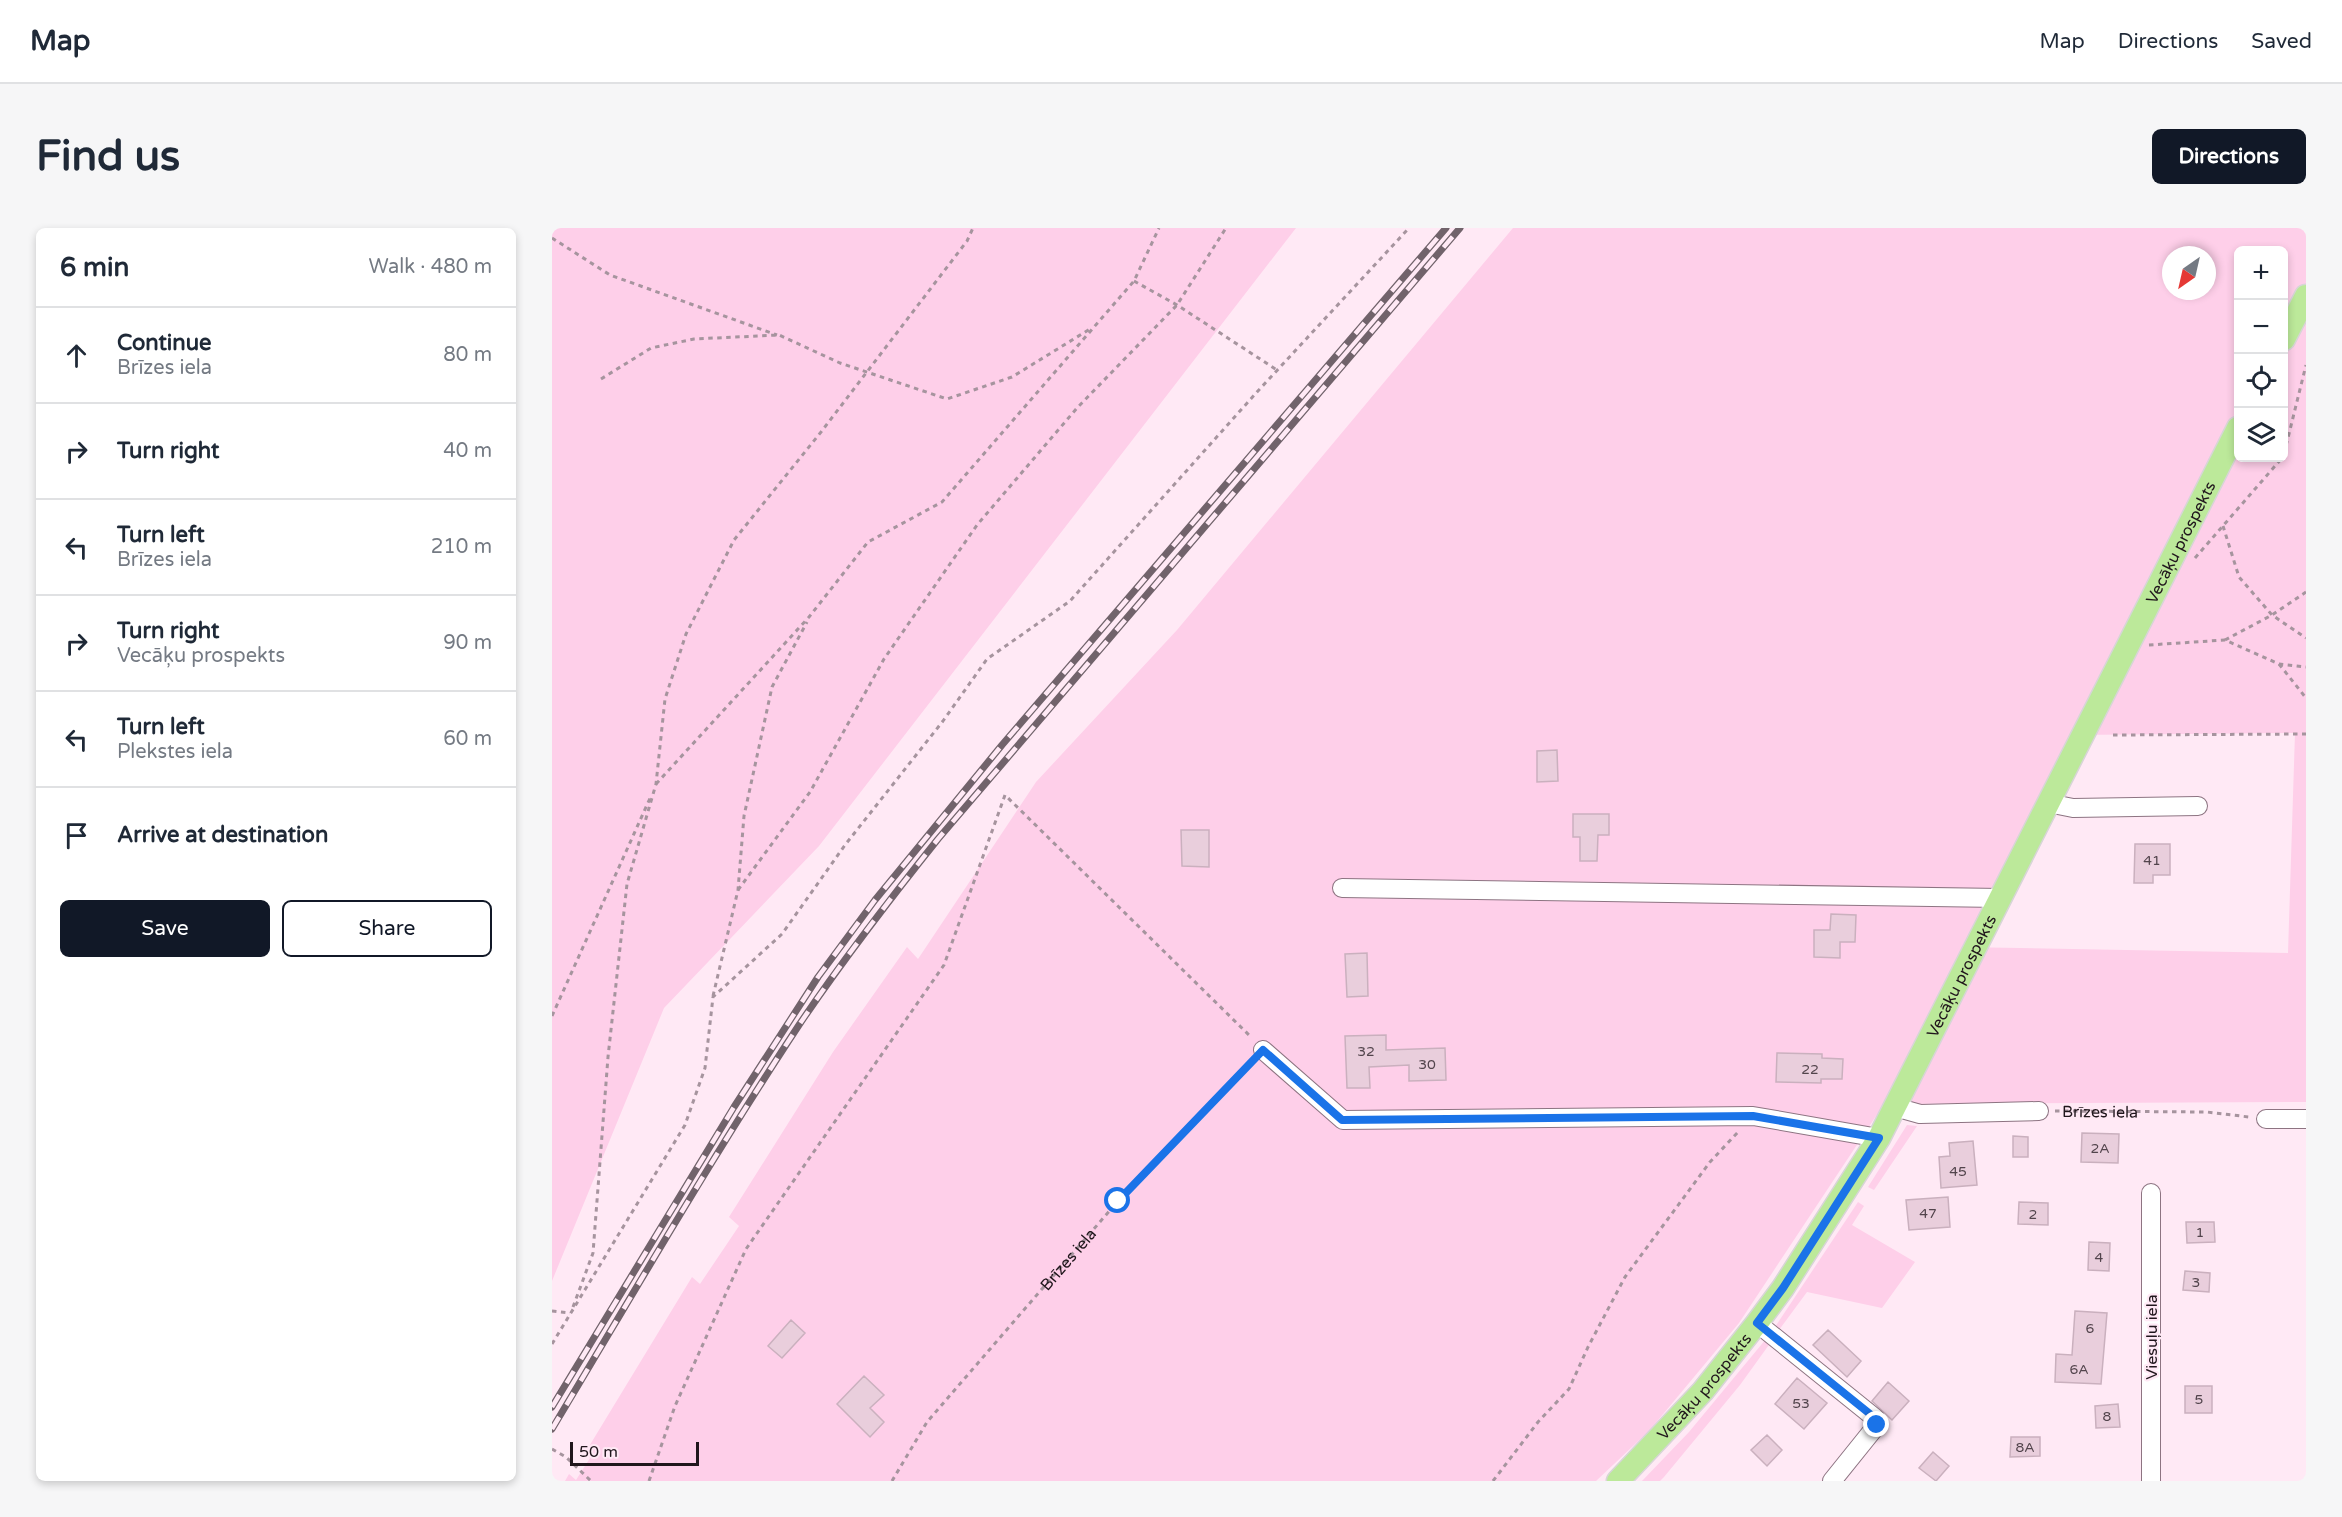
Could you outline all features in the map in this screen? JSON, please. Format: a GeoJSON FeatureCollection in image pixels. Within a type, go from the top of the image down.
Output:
{"type":"FeatureCollection","features":[{"type":"Feature","properties":{"kind":"main road"},"geometry":{"type":"LineString","coordinates":[[2288,330],[2306,296]]}},
{"type":"Feature","properties":{"kind":"main road","name":"Vecāķu prospekts"},"geometry":{"type":"LineString","coordinates":[[1618,1481],[1703,1391],[1757,1323],[1783,1288],[1879,1138],[2234,436]]}},
{"type":"Feature","properties":{"kind":"street"},"geometry":{"type":"LineString","coordinates":[[2048,803],[2073,808],[2198,806]]}},
{"type":"Feature","properties":{"kind":"street"},"geometry":{"type":"LineString","coordinates":[[1342,888],[2000,898]]}},
{"type":"Feature","properties":{"kind":"street"},"geometry":{"type":"LineString","coordinates":[[1263,1050],[1342,1120],[1753,1116],[1879,1138]]}},
{"type":"Feature","properties":{"kind":"street","name":"Brīzes iela"},"geometry":{"type":"LineString","coordinates":[[1895,1107],[1920,1114],[2039,1111]]}},
{"type":"Feature","properties":{"kind":"street"},"geometry":{"type":"LineString","coordinates":[[2266,1119],[2306,1119]]}},
{"type":"Feature","properties":{"kind":"street","name":"Viesuļu iela"},"geometry":{"type":"LineString","coordinates":[[2151,1193],[2151,1481]]}},
{"type":"Feature","properties":{"kind":"street"},"geometry":{"type":"LineString","coordinates":[[1757,1323],[1875,1418],[1877,1425],[1832,1481]]}},
{"type":"Feature","properties":{"kind":"path"},"geometry":{"type":"LineString","coordinates":[[570,1314],[593,1253],[608,1058],[627,884],[656,784],[665,699],[686,634],[734,540],[867,372],[967,241],[973,228]]}},
{"type":"Feature","properties":{"kind":"path"},"geometry":{"type":"LineString","coordinates":[[552,1016],[656,784],[809,617],[868,542],[942,502],[1134,281],[1159,228]]}},
{"type":"Feature","properties":{"kind":"path"},"geometry":{"type":"LineString","coordinates":[[738,890],[810,792],[884,659],[976,525],[1077,408],[1177,305],[1226,228]]}},
{"type":"Feature","properties":{"kind":"path"},"geometry":{"type":"LineString","coordinates":[[713,997],[782,934],[846,845],[943,721],[987,659],[1070,601],[1277,370],[1410,228]]}},
{"type":"Feature","properties":{"kind":"path"},"geometry":{"type":"LineString","coordinates":[[552,238],[610,275],[779,335],[840,363],[947,399],[1012,377],[1094,327]]}},
{"type":"Feature","properties":{"kind":"path"},"geometry":{"type":"LineString","coordinates":[[1134,281],[1177,305],[1277,370]]}},
{"type":"Feature","properties":{"kind":"path"},"geometry":{"type":"LineString","coordinates":[[601,379],[651,348],[694,339],[779,335]]}},
{"type":"Feature","properties":{"kind":"path"},"geometry":{"type":"LineString","coordinates":[[2288,435],[2306,365]]}},
{"type":"Feature","properties":{"kind":"path"},"geometry":{"type":"LineString","coordinates":[[2222,525],[2239,577],[2272,615],[2306,638]]}},
{"type":"Feature","properties":{"kind":"path"},"geometry":{"type":"LineString","coordinates":[[2145,645],[2225,640],[2272,615],[2306,592]]}},
{"type":"Feature","properties":{"kind":"path"},"geometry":{"type":"LineString","coordinates":[[552,1344],[685,1125],[705,1068],[713,997],[738,890],[744,816],[772,687],[809,617]]}},
{"type":"Feature","properties":{"kind":"path"},"geometry":{"type":"LineString","coordinates":[[2225,640],[2279,664],[2306,667]]}},
{"type":"Feature","properties":{"kind":"path"},"geometry":{"type":"LineString","coordinates":[[2279,664],[2306,698]]}},
{"type":"Feature","properties":{"kind":"path"},"geometry":{"type":"LineString","coordinates":[[2113,735],[2306,734]]}},
{"type":"Feature","properties":{"kind":"path"},"geometry":{"type":"LineString","coordinates":[[649,1481],[675,1406],[746,1249],[944,965],[1005,795],[1263,1050]]}},
{"type":"Feature","properties":{"kind":"path","name":"Brīzes iela"},"geometry":{"type":"LineString","coordinates":[[892,1481],[927,1422],[1118,1201],[1263,1050]]}},
{"type":"Feature","properties":{"kind":"path","name":"Brīzes iela"},"geometry":{"type":"LineString","coordinates":[[2039,1111],[2207,1112],[2266,1119]]}},
{"type":"Feature","properties":{"kind":"path"},"geometry":{"type":"LineString","coordinates":[[1493,1481],[1538,1422],[1569,1389],[1625,1277],[1710,1162],[1753,1116]]}},
{"type":"Feature","properties":{"kind":"path"},"geometry":{"type":"LineString","coordinates":[[552,1311],[570,1314]]}},
{"type":"Feature","properties":{"kind":"path"},"geometry":{"type":"LineString","coordinates":[[552,1449],[566,1457],[591,1481]]}},
{"type":"Feature","properties":{"kind":"shaded area"},"geometry":{"type":"Polygon","coordinates":[[[552,228],[1296,228],[819,846],[664,1008],[552,1281],[552,228]]]}},
{"type":"Feature","properties":{"kind":"shaded area"},"geometry":{"type":"Polygon","coordinates":[[[1513,228],[2306,228],[2306,1102],[1884,1104],[1739,1323],[1649,1431],[1596,1481],[565,1481],[569,1474],[576,1480],[590,1458],[585,1453],[692,1277],[700,1284],[739,1226],[729,1217],[833,1052],[907,947],[918,959],[1036,782],[1177,630],[1513,228]],[[2295,733],[2074,735],[1962,947],[2288,953],[2295,733]]]}},
{"type":"Feature","properties":{"kind":"shaded area"},"geometry":{"type":"Polygon","coordinates":[[[1907,1125],[1917,1126],[1874,1190],[1868,1187],[1907,1125]]]}},
{"type":"Feature","properties":{"kind":"shaded area"},"geometry":{"type":"Polygon","coordinates":[[[1858,1202],[1864,1206],[1852,1225],[1915,1262],[1882,1308],[1807,1292],[1779,1330],[1775,1327],[1858,1202]]]}},
{"type":"Feature","properties":{"kind":"shaded area"},"geometry":{"type":"Polygon","coordinates":[[[1766,1339],[1771,1342],[1740,1385],[1664,1477],[1660,1481],[1642,1481],[1689,1432],[1766,1339]]]}},
{"type":"Feature","properties":{"kind":"building"},"geometry":{"type":"Polygon","coordinates":[[[1557,750],[1558,781],[1537,782],[1537,751],[1557,750]]]}},
{"type":"Feature","properties":{"kind":"building"},"geometry":{"type":"Polygon","coordinates":[[[1573,814],[1609,814],[1609,835],[1598,835],[1597,861],[1580,861],[1580,837],[1573,837],[1573,814]]]}},
{"type":"Feature","properties":{"kind":"building"},"geometry":{"type":"Polygon","coordinates":[[[1181,830],[1209,830],[1209,867],[1182,866],[1181,830]]]}},
{"type":"Feature","properties":{"kind":"building"},"geometry":{"type":"Polygon","coordinates":[[[2135,844],[2170,844],[2170,875],[2153,875],[2153,883],[2134,883],[2135,844]]]}},
{"type":"Feature","properties":{"kind":"building"},"geometry":{"type":"Polygon","coordinates":[[[1831,914],[1856,915],[1855,942],[1840,942],[1840,958],[1814,957],[1814,930],[1830,930],[1831,914]]]}},
{"type":"Feature","properties":{"kind":"building"},"geometry":{"type":"Polygon","coordinates":[[[1367,953],[1368,996],[1347,997],[1345,954],[1367,953]]]}},
{"type":"Feature","properties":{"kind":"building"},"geometry":{"type":"Polygon","coordinates":[[[1386,1035],[1386,1050],[1445,1048],[1446,1080],[1409,1081],[1409,1065],[1369,1067],[1370,1088],[1347,1088],[1345,1036],[1386,1035]]]}},
{"type":"Feature","properties":{"kind":"building"},"geometry":{"type":"Polygon","coordinates":[[[1777,1053],[1822,1054],[1822,1058],[1843,1059],[1842,1079],[1821,1079],[1821,1083],[1776,1082],[1777,1053]]]}},
{"type":"Feature","properties":{"kind":"building"},"geometry":{"type":"Polygon","coordinates":[[[2082,1133],[2119,1134],[2118,1163],[2081,1162],[2082,1133]]]}},
{"type":"Feature","properties":{"kind":"building"},"geometry":{"type":"Polygon","coordinates":[[[2013,1136],[2028,1137],[2028,1157],[2013,1157],[2013,1136]]]}},
{"type":"Feature","properties":{"kind":"building"},"geometry":{"type":"Polygon","coordinates":[[[1973,1141],[1977,1185],[1941,1188],[1939,1157],[1950,1156],[1949,1143],[1973,1141]]]}},
{"type":"Feature","properties":{"kind":"building"},"geometry":{"type":"Polygon","coordinates":[[[1948,1197],[1950,1227],[1909,1230],[1906,1200],[1948,1197]]]}},
{"type":"Feature","properties":{"kind":"building"},"geometry":{"type":"Polygon","coordinates":[[[2019,1202],[2048,1203],[2048,1225],[2018,1224],[2019,1202]]]}},
{"type":"Feature","properties":{"kind":"building"},"geometry":{"type":"Polygon","coordinates":[[[2186,1222],[2214,1222],[2215,1242],[2187,1243],[2186,1222]]]}},
{"type":"Feature","properties":{"kind":"building"},"geometry":{"type":"Polygon","coordinates":[[[2089,1242],[2110,1243],[2109,1271],[2088,1270],[2089,1242]]]}},
{"type":"Feature","properties":{"kind":"building"},"geometry":{"type":"Polygon","coordinates":[[[2185,1271],[2210,1273],[2209,1292],[2183,1290],[2185,1271]]]}},
{"type":"Feature","properties":{"kind":"building"},"geometry":{"type":"Polygon","coordinates":[[[2075,1311],[2107,1313],[2101,1384],[2055,1382],[2056,1354],[2072,1355],[2075,1311]]]}},
{"type":"Feature","properties":{"kind":"building"},"geometry":{"type":"Polygon","coordinates":[[[791,1320],[805,1333],[782,1358],[768,1346],[791,1320]]]}},
{"type":"Feature","properties":{"kind":"building"},"geometry":{"type":"Polygon","coordinates":[[[1828,1330],[1861,1361],[1847,1377],[1813,1345],[1828,1330]]]}},
{"type":"Feature","properties":{"kind":"building"},"geometry":{"type":"Polygon","coordinates":[[[864,1376],[884,1395],[870,1408],[884,1422],[870,1437],[837,1404],[864,1376]]]}},
{"type":"Feature","properties":{"kind":"building"},"geometry":{"type":"Polygon","coordinates":[[[1797,1378],[1827,1403],[1804,1429],[1775,1404],[1797,1378]]]}},
{"type":"Feature","properties":{"kind":"building"},"geometry":{"type":"Polygon","coordinates":[[[1888,1382],[1909,1401],[1892,1420],[1872,1401],[1888,1382]]]}},
{"type":"Feature","properties":{"kind":"building"},"geometry":{"type":"Polygon","coordinates":[[[2185,1386],[2212,1386],[2212,1413],[2185,1413],[2185,1386]]]}},
{"type":"Feature","properties":{"kind":"building"},"geometry":{"type":"Polygon","coordinates":[[[2118,1404],[2120,1427],[2096,1428],[2095,1406],[2118,1404]]]}},
{"type":"Feature","properties":{"kind":"building"},"geometry":{"type":"Polygon","coordinates":[[[1767,1435],[1782,1450],[1767,1466],[1751,1450],[1767,1435]]]}},
{"type":"Feature","properties":{"kind":"building"},"geometry":{"type":"Polygon","coordinates":[[[2011,1437],[2040,1437],[2040,1456],[2010,1457],[2011,1437]]]}},
{"type":"Feature","properties":{"kind":"building"},"geometry":{"type":"Polygon","coordinates":[[[1933,1452],[1949,1466],[1936,1481],[1919,1468],[1933,1452]]]}},
{"type":"Feature","properties":{"kind":"railway"},"geometry":{"type":"LineString","coordinates":[[552,1407],[734,1107],[818,977],[875,900],[1002,745],[1446,228]]}},
{"type":"Feature","properties":{"kind":"railway"},"geometry":{"type":"LineString","coordinates":[[552,1429],[735,1125],[799,1025],[867,930],[938,839],[1460,228]]}},
{"type":"Feature","properties":{"kind":"route"},"geometry":{"type":"LineString","coordinates":[[1118,1201],[1263,1050],[1342,1120],[1753,1116],[1879,1138],[1783,1288],[1757,1323],[1875,1418],[1877,1425]]}}]}
